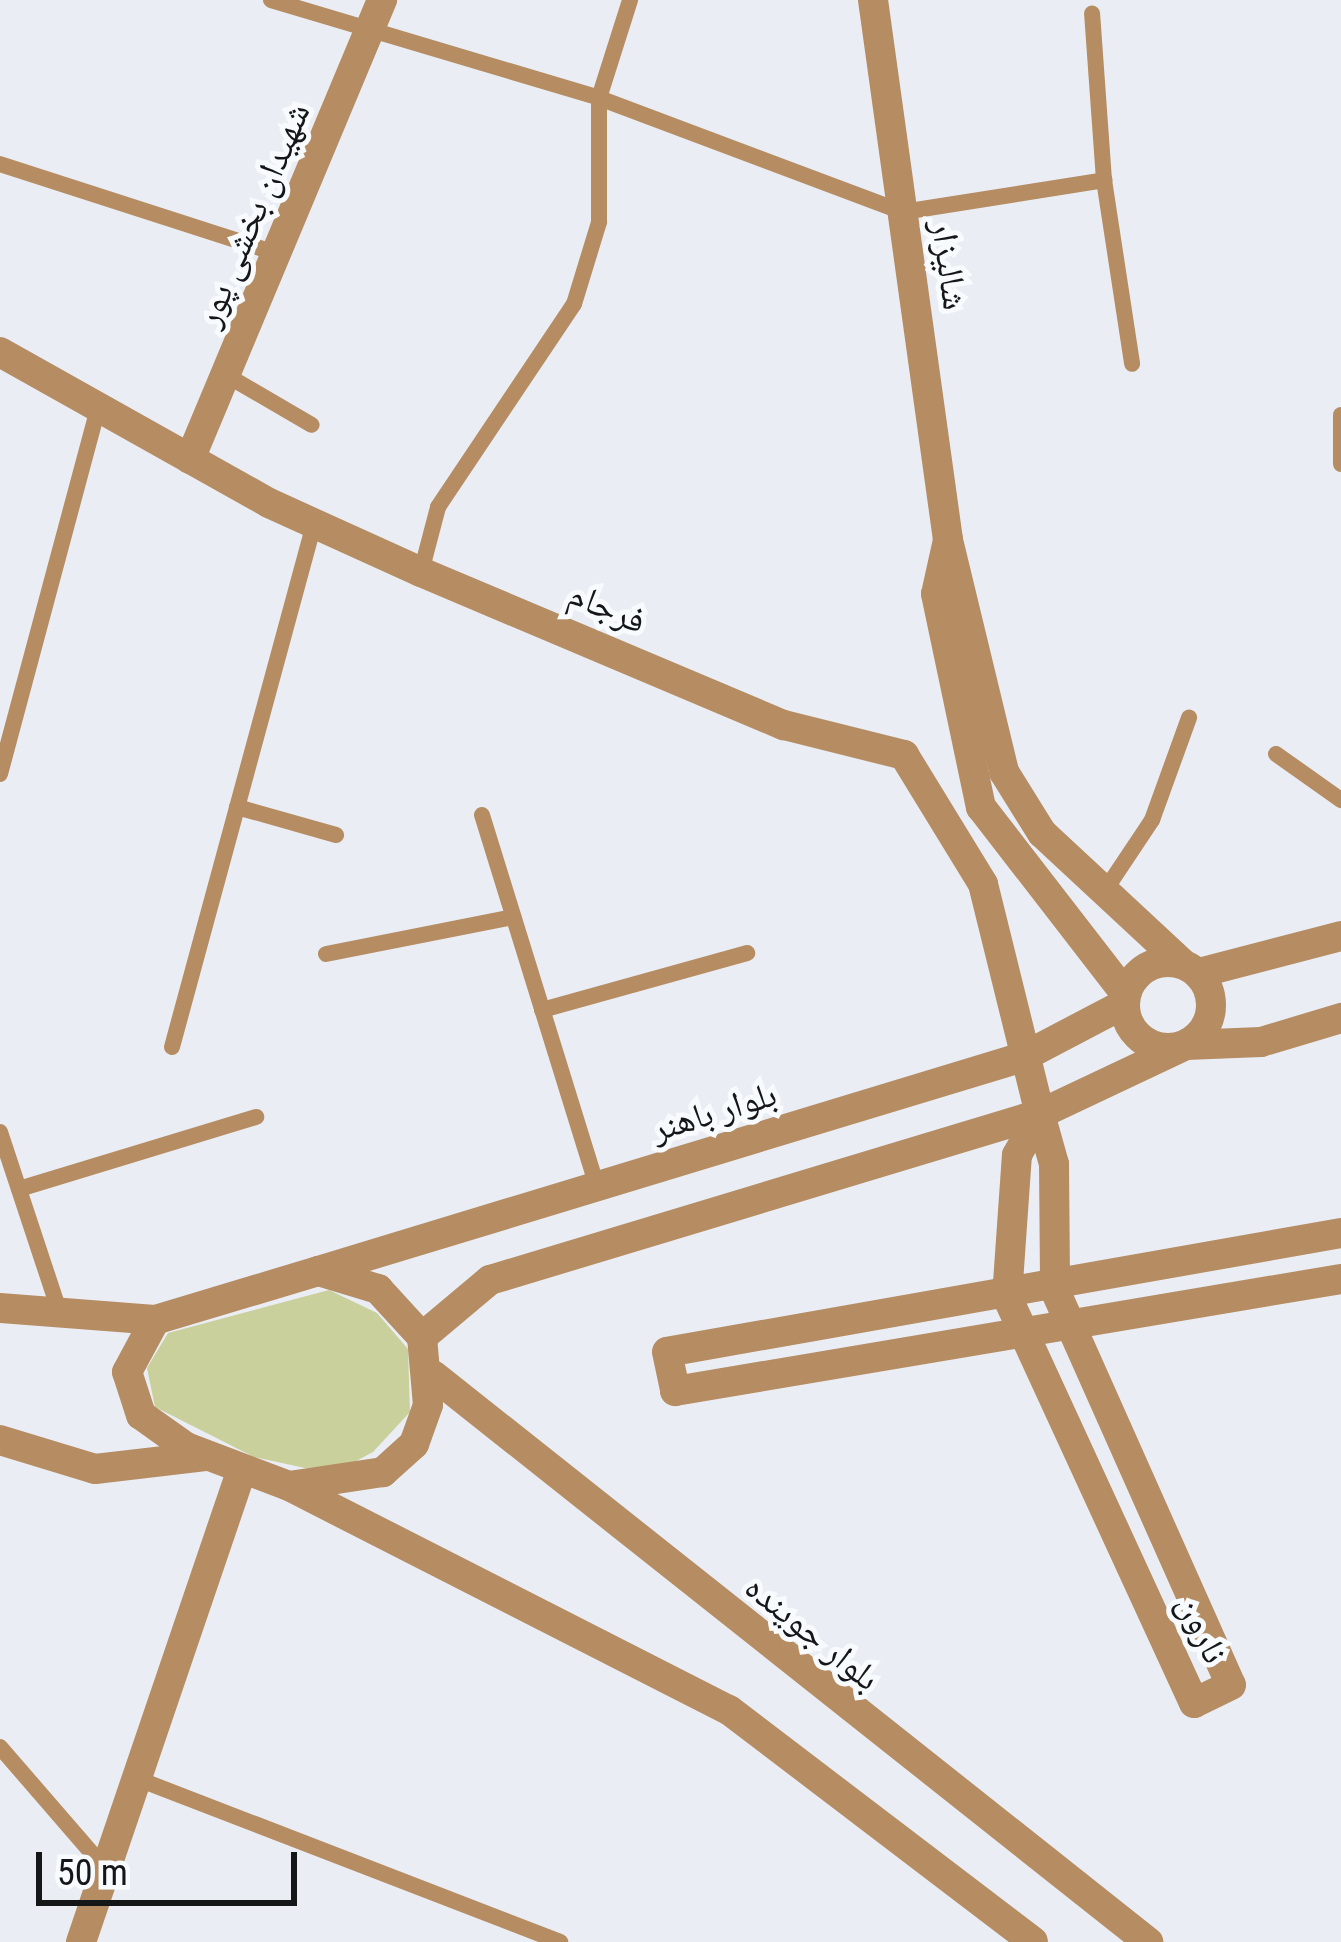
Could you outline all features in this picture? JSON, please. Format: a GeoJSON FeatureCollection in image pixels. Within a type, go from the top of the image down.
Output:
{"type":"FeatureCollection","features":[{"type":"Feature","properties":{"kind":"street","name":"شهیدان بخشی پور"},"geometry":{"type":"LineString","coordinates":[[190,459],[280,254],[382,0]]}},
{"type":"Feature","properties":{"kind":"street","name":"شالیزار"},"geometry":{"type":"LineString","coordinates":[[873,0],[948,540],[997,739],[1042,833],[1191,968]]}},
{"type":"Feature","properties":{"kind":"street","name":"فرجام"},"geometry":{"type":"LineString","coordinates":[[0,352],[314,524],[421,572],[784,724],[904,755]]}},
{"type":"Feature","properties":{"kind":"street","name":"شالیزار"},"geometry":{"type":"LineString","coordinates":[[948,540],[936,594],[960,745],[981,807],[1027,876],[1125,999]]}},
{"type":"Feature","properties":{"kind":"street"},"geometry":{"type":"LineString","coordinates":[[997,739],[904,755],[982,884],[1022,1058],[1040,1114]]}},
{"type":"Feature","properties":{"kind":"street"},"geometry":{"type":"LineString","coordinates":[[1341,936],[1191,968],[1138,972],[1125,999],[1144,1041],[1186,1046],[1261,1042],[1341,1018]]}},
{"type":"Feature","properties":{"kind":"street"},"geometry":{"type":"LineString","coordinates":[[422,1337],[490,1280],[1040,1114],[1186,1046],[1212,1011],[1191,968]]}},
{"type":"Feature","properties":{"kind":"street","name":"بلوار باهنر"},"geometry":{"type":"LineString","coordinates":[[318,1271],[1022,1058],[1125,999]]}},
{"type":"Feature","properties":{"kind":"street","name":"نارون"},"geometry":{"type":"LineString","coordinates":[[1040,1114],[1054,1164],[1054,1290],[1232,1684],[1193,1703],[1007,1297],[1017,1156],[1040,1114]]}},
{"type":"Feature","properties":{"kind":"street"},"geometry":{"type":"LineString","coordinates":[[1341,1233],[1054,1290],[667,1352],[675,1391],[1025,1336],[1341,1279]]}},
{"type":"Feature","properties":{"kind":"street"},"geometry":{"type":"LineString","coordinates":[[0,1308],[155,1320],[318,1271],[378,1288],[422,1337],[433,1376],[414,1444],[383,1472],[290,1486]]}},
{"type":"Feature","properties":{"kind":"street"},"geometry":{"type":"LineString","coordinates":[[155,1320],[128,1372],[132,1397],[162,1433],[241,1472],[290,1486],[728,1710],[1033,1942]]}},
{"type":"Feature","properties":{"kind":"street","name":"بلوار جوینده"},"geometry":{"type":"LineString","coordinates":[[433,1376],[1148,1942]]}},
{"type":"Feature","properties":{"kind":"street"},"geometry":{"type":"LineString","coordinates":[[0,1440],[95,1469],[207,1456]]}},
{"type":"Feature","properties":{"kind":"street"},"geometry":{"type":"LineString","coordinates":[[81,1942],[133,1777],[241,1472]]}},
{"type":"Feature","properties":{"kind":"lane"},"geometry":{"type":"LineString","coordinates":[[271,0],[599,98],[903,212],[1104,180]]}},
{"type":"Feature","properties":{"kind":"lane"},"geometry":{"type":"LineString","coordinates":[[421,572],[438,507],[574,304],[599,222],[599,98],[630,0]]}},
{"type":"Feature","properties":{"kind":"lane"},"geometry":{"type":"LineString","coordinates":[[1092,13],[1104,180],[1132,364]]}},
{"type":"Feature","properties":{"kind":"lane"},"geometry":{"type":"LineString","coordinates":[[0,164],[280,254]]}},
{"type":"Feature","properties":{"kind":"lane"},"geometry":{"type":"LineString","coordinates":[[226,375],[312,425]]}},
{"type":"Feature","properties":{"kind":"lane"},"geometry":{"type":"LineString","coordinates":[[0,774],[98,406]]}},
{"type":"Feature","properties":{"kind":"lane"},"geometry":{"type":"LineString","coordinates":[[1341,416],[1341,464]]}},
{"type":"Feature","properties":{"kind":"lane"},"geometry":{"type":"LineString","coordinates":[[172,1047],[314,524]]}},
{"type":"Feature","properties":{"kind":"lane"},"geometry":{"type":"LineString","coordinates":[[1104,892],[1152,820],[1189,718]]}},
{"type":"Feature","properties":{"kind":"lane"},"geometry":{"type":"LineString","coordinates":[[1276,754],[1341,800]]}},
{"type":"Feature","properties":{"kind":"lane"},"geometry":{"type":"LineString","coordinates":[[237,807],[336,835]]}},
{"type":"Feature","properties":{"kind":"lane"},"geometry":{"type":"LineString","coordinates":[[482,815],[598,1189]]}},
{"type":"Feature","properties":{"kind":"lane"},"geometry":{"type":"LineString","coordinates":[[326,954],[513,917]]}},
{"type":"Feature","properties":{"kind":"lane"},"geometry":{"type":"LineString","coordinates":[[542,1010],[747,953]]}},
{"type":"Feature","properties":{"kind":"lane"},"geometry":{"type":"LineString","coordinates":[[19,1189],[256,1117]]}},
{"type":"Feature","properties":{"kind":"lane"},"geometry":{"type":"LineString","coordinates":[[0,1132],[60,1313]]}},
{"type":"Feature","properties":{"kind":"lane"},"geometry":{"type":"LineString","coordinates":[[0,1747],[104,1867]]}},
{"type":"Feature","properties":{"kind":"lane"},"geometry":{"type":"LineString","coordinates":[[133,1777],[560,1942]]}},
{"type":"Feature","properties":{"kind":"green space"},"geometry":{"type":"Polygon","coordinates":[[[329,1290],[377,1313],[408,1349],[410,1412],[373,1452],[345,1467],[305,1468],[254,1457],[155,1407],[147,1368],[168,1333],[329,1290]]]}}]}
